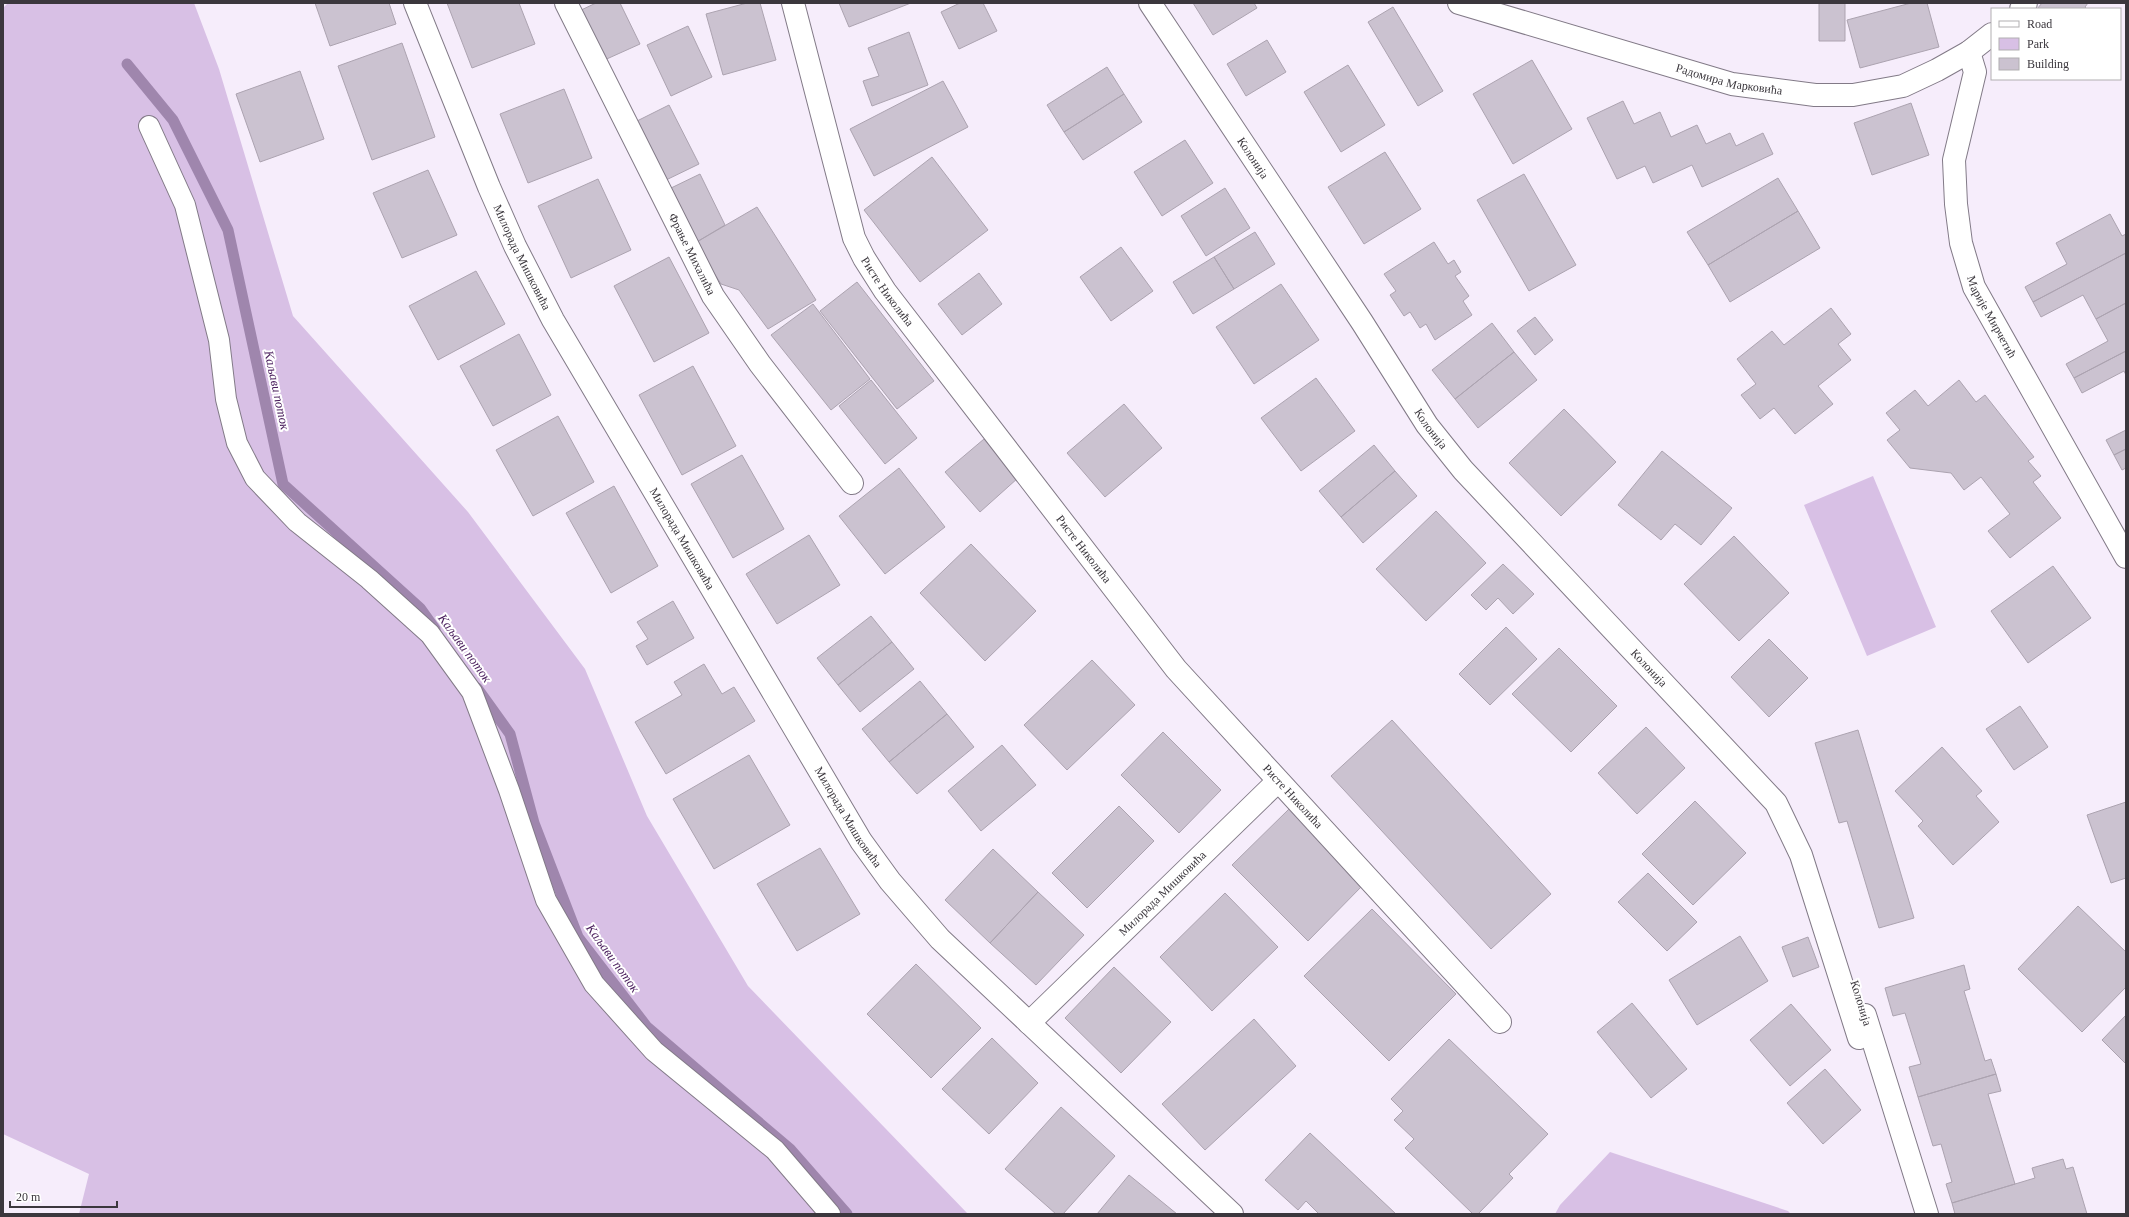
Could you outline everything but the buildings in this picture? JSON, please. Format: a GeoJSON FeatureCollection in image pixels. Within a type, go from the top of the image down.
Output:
{"type":"FeatureCollection","features":[{"type":"Feature","properties":{"kind":"street","name":"Милорада Мишковића"},"geometry":{"type":"LineString","coordinates":[[416,3],[489,187],[515,246],[553,320],[861,840],[890,880],[940,939],[1232,1214]]}},
{"type":"Feature","properties":{"kind":"street","name":"Фрање Михалића"},"geometry":{"type":"LineString","coordinates":[[566,3],[713,296],[760,364],[852,483]]}},
{"type":"Feature","properties":{"kind":"street","name":"Ристе Николића"},"geometry":{"type":"LineString","coordinates":[[793,3],[854,238],[873,273],[1176,669],[1500,1022]]}},
{"type":"Feature","properties":{"kind":"street","name":"Колонија"},"geometry":{"type":"LineString","coordinates":[[1150,3],[1362,322],[1427,425],[1463,470],[1805,835],[1814,852],[1927,1214]]}},
{"type":"Feature","properties":{"kind":"street","name":"Радомира Марковића"},"geometry":{"type":"LineString","coordinates":[[1460,3],[1732,84],[1815,96],[1853,95],[1903,86],[1937,70],[1969,52],[1991,35]]}},
{"type":"Feature","properties":{"kind":"street","name":"Марије Мирчетић"},"geometry":{"type":"LineString","coordinates":[[1969,52],[1975,72],[1954,160],[1956,204],[1961,243],[1974,287],[2126,557]]}},
{"type":"Feature","properties":{"kind":"street","name":"Милорада Мишковића"},"geometry":{"type":"LineString","coordinates":[[1028,1023],[1278,781]]}},
{"type":"Feature","properties":{"kind":"street","name":"Колонија"},"geometry":{"type":"LineString","coordinates":[[1776,803],[1800,855],[1859,1038]]}},
{"type":"Feature","properties":{"kind":"lane"},"geometry":{"type":"LineString","coordinates":[[149,126],[185,205],[219,340],[226,399],[237,444],[255,478],[297,522],[369,579],[430,634],[472,692],[509,790],[546,900],[594,984],[654,1050],[775,1150],[830,1214]]}},
{"type":"Feature","properties":{"kind":"green space"},"geometry":{"type":"Polygon","coordinates":[[[8,3],[194,3],[219,69],[293,316],[468,512],[585,669],[647,816],[748,986],[968,1214],[79,1214],[89,1174],[3,1134],[3,8],[8,3]]]}},
{"type":"Feature","properties":{"kind":"green space"},"geometry":{"type":"Polygon","coordinates":[[[1873,476],[1936,627],[1867,656],[1804,505],[1873,476]]]}},
{"type":"Feature","properties":{"kind":"green space"},"geometry":{"type":"Polygon","coordinates":[[[1610,1152],[1788,1211],[1791,1214],[1555,1214],[1560,1205],[1610,1152]]]}},
{"type":"Feature","properties":{"kind":"waterway","name":"Каљави поток"},"geometry":{"type":"LineString","coordinates":[[127,64],[173,120],[228,230],[283,484],[420,608],[435,629]]}},
{"type":"Feature","properties":{"kind":"waterway","name":"Каљави поток"},"geometry":{"type":"LineString","coordinates":[[477,688],[510,734],[534,823],[578,937],[647,1027],[790,1149],[847,1214]]}}]}
